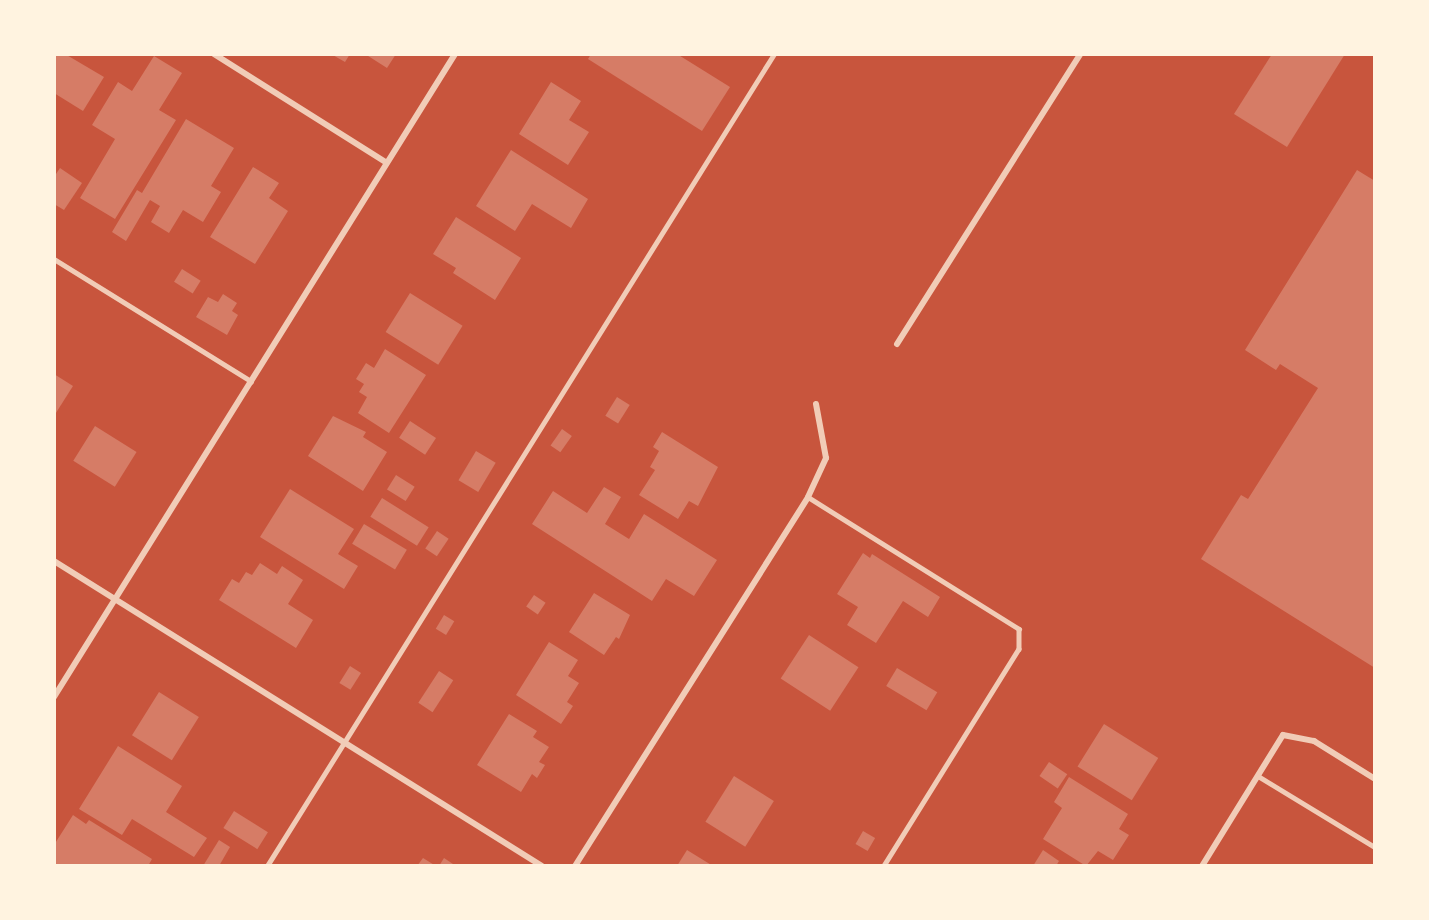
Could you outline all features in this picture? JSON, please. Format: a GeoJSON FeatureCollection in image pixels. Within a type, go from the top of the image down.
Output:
{"type":"FeatureCollection","features":[{"type":"Feature","properties":{"kind":"street"},"geometry":{"type":"LineString","coordinates":[[214,54],[387,163]]}},
{"type":"Feature","properties":{"kind":"street"},"geometry":{"type":"LineString","coordinates":[[54,697],[455,54]]}},
{"type":"Feature","properties":{"kind":"street"},"geometry":{"type":"LineString","coordinates":[[897,344],[1080,54]]}},
{"type":"Feature","properties":{"kind":"street"},"geometry":{"type":"LineString","coordinates":[[575,866],[808,497],[826,458],[816,404]]}},
{"type":"Feature","properties":{"kind":"street"},"geometry":{"type":"LineString","coordinates":[[54,561],[542,866]]}},
{"type":"Feature","properties":{"kind":"street"},"geometry":{"type":"LineString","coordinates":[[1202,866],[1283,735],[1314,741],[1375,779]]}},
{"type":"Feature","properties":{"kind":"lane"},"geometry":{"type":"LineString","coordinates":[[267,866],[774,54]]}},
{"type":"Feature","properties":{"kind":"lane"},"geometry":{"type":"LineString","coordinates":[[54,259],[251,381]]}},
{"type":"Feature","properties":{"kind":"lane"},"geometry":{"type":"LineString","coordinates":[[808,497],[1019,629],[1019,649],[884,866]]}},
{"type":"Feature","properties":{"kind":"lane"},"geometry":{"type":"LineString","coordinates":[[1258,776],[1375,847]]}},
{"type":"Feature","properties":{"kind":"building"},"geometry":{"type":"Polygon","coordinates":[[[54,54],[65,54],[104,77],[83,111],[54,93],[54,54]]]}},
{"type":"Feature","properties":{"kind":"building"},"geometry":{"type":"Polygon","coordinates":[[[331,54],[350,54],[345,62],[331,54]]]}},
{"type":"Feature","properties":{"kind":"building"},"geometry":{"type":"Polygon","coordinates":[[[365,54],[396,54],[387,68],[365,54]]]}},
{"type":"Feature","properties":{"kind":"building"},"geometry":{"type":"Polygon","coordinates":[[[591,54],[677,54],[730,87],[702,131],[588,59],[591,54]]]}},
{"type":"Feature","properties":{"kind":"building"},"geometry":{"type":"Polygon","coordinates":[[[1272,54],[1345,54],[1287,147],[1234,114],[1272,54]]]}},
{"type":"Feature","properties":{"kind":"building"},"geometry":{"type":"Polygon","coordinates":[[[154,56],[182,73],[159,110],[176,120],[115,219],[80,198],[115,139],[92,125],[118,82],[132,91],[154,56]]]}},
{"type":"Feature","properties":{"kind":"building"},"geometry":{"type":"Polygon","coordinates":[[[551,82],[581,101],[569,120],[589,132],[568,165],[519,134],[551,82]]]}},
{"type":"Feature","properties":{"kind":"building"},"geometry":{"type":"Polygon","coordinates":[[[186,119],[234,148],[211,186],[221,192],[203,222],[183,210],[169,233],[151,222],[160,206],[150,200],[126,241],[112,232],[137,190],[142,193],[186,119]]]}},
{"type":"Feature","properties":{"kind":"building"},"geometry":{"type":"Polygon","coordinates":[[[511,150],[588,199],[571,228],[532,204],[515,231],[476,206],[511,150]]]}},
{"type":"Feature","properties":{"kind":"building"},"geometry":{"type":"Polygon","coordinates":[[[253,167],[279,183],[269,198],[288,211],[255,264],[210,237],[253,167]]]}},
{"type":"Feature","properties":{"kind":"building"},"geometry":{"type":"Polygon","coordinates":[[[60,168],[82,183],[64,210],[54,204],[54,177],[60,168]]]}},
{"type":"Feature","properties":{"kind":"building"},"geometry":{"type":"Polygon","coordinates":[[[1357,170],[1375,181],[1375,668],[1201,559],[1241,495],[1248,499],[1318,388],[1280,364],[1276,370],[1245,350],[1357,170]]]}},
{"type":"Feature","properties":{"kind":"building"},"geometry":{"type":"Polygon","coordinates":[[[456,217],[521,258],[495,300],[453,273],[456,268],[433,254],[456,217]]]}},
{"type":"Feature","properties":{"kind":"building"},"geometry":{"type":"Polygon","coordinates":[[[182,269],[201,281],[193,293],[174,282],[182,269]]]}},
{"type":"Feature","properties":{"kind":"building"},"geometry":{"type":"Polygon","coordinates":[[[410,293],[463,326],[438,365],[386,332],[410,293]]]}},
{"type":"Feature","properties":{"kind":"building"},"geometry":{"type":"Polygon","coordinates":[[[223,294],[237,303],[232,311],[238,315],[227,335],[196,317],[208,297],[218,302],[223,294]]]}},
{"type":"Feature","properties":{"kind":"building"},"geometry":{"type":"Polygon","coordinates":[[[385,349],[426,375],[389,433],[358,413],[367,397],[359,392],[364,384],[356,379],[366,363],[374,368],[385,349]]]}},
{"type":"Feature","properties":{"kind":"building"},"geometry":{"type":"Polygon","coordinates":[[[54,374],[73,386],[54,416],[54,374]]]}},
{"type":"Feature","properties":{"kind":"building"},"geometry":{"type":"Polygon","coordinates":[[[617,397],[630,405],[618,424],[605,416],[617,397]]]}},
{"type":"Feature","properties":{"kind":"building"},"geometry":{"type":"Polygon","coordinates":[[[333,416],[366,432],[363,437],[387,452],[363,491],[308,456],[333,416]]]}},
{"type":"Feature","properties":{"kind":"building"},"geometry":{"type":"Polygon","coordinates":[[[410,421],[436,438],[425,455],[399,438],[410,421]]]}},
{"type":"Feature","properties":{"kind":"building"},"geometry":{"type":"Polygon","coordinates":[[[95,426],[137,452],[115,487],[73,461],[95,426]]]}},
{"type":"Feature","properties":{"kind":"building"},"geometry":{"type":"Polygon","coordinates":[[[562,429],[572,436],[560,452],[551,445],[562,429]]]}},
{"type":"Feature","properties":{"kind":"building"},"geometry":{"type":"Polygon","coordinates":[[[662,432],[718,467],[698,506],[689,501],[678,519],[639,495],[655,470],[650,467],[659,451],[653,447],[662,432]]]}},
{"type":"Feature","properties":{"kind":"building"},"geometry":{"type":"Polygon","coordinates":[[[476,451],[496,463],[478,492],[458,480],[476,451]]]}},
{"type":"Feature","properties":{"kind":"building"},"geometry":{"type":"Polygon","coordinates":[[[396,475],[415,487],[406,501],[387,489],[396,475]]]}},
{"type":"Feature","properties":{"kind":"building"},"geometry":{"type":"Polygon","coordinates":[[[604,487],[621,497],[605,524],[629,539],[644,514],[717,560],[694,596],[666,579],[652,601],[532,524],[553,491],[587,513],[604,487]]]}},
{"type":"Feature","properties":{"kind":"building"},"geometry":{"type":"Polygon","coordinates":[[[290,489],[354,529],[338,554],[358,566],[344,589],[260,537],[290,489]]]}},
{"type":"Feature","properties":{"kind":"building"},"geometry":{"type":"Polygon","coordinates":[[[382,498],[429,527],[417,546],[370,517],[382,498]]]}},
{"type":"Feature","properties":{"kind":"building"},"geometry":{"type":"Polygon","coordinates":[[[364,524],[407,550],[395,569],[352,544],[364,524]]]}},
{"type":"Feature","properties":{"kind":"building"},"geometry":{"type":"Polygon","coordinates":[[[437,531],[449,539],[437,556],[425,548],[437,531]]]}},
{"type":"Feature","properties":{"kind":"building"},"geometry":{"type":"Polygon","coordinates":[[[863,553],[870,558],[872,554],[940,597],[928,617],[903,601],[876,643],[847,625],[858,607],[837,594],[863,553]]]}},
{"type":"Feature","properties":{"kind":"building"},"geometry":{"type":"Polygon","coordinates":[[[260,563],[277,574],[282,566],[303,580],[288,604],[313,620],[296,648],[219,600],[232,579],[239,583],[246,572],[252,575],[260,563]]]}},
{"type":"Feature","properties":{"kind":"building"},"geometry":{"type":"Polygon","coordinates":[[[594,593],[630,615],[619,639],[616,637],[604,655],[569,632],[594,593]]]}},
{"type":"Feature","properties":{"kind":"building"},"geometry":{"type":"Polygon","coordinates":[[[534,595],[546,603],[538,614],[526,607],[534,595]]]}},
{"type":"Feature","properties":{"kind":"building"},"geometry":{"type":"Polygon","coordinates":[[[444,615],[454,621],[446,635],[436,629],[444,615]]]}},
{"type":"Feature","properties":{"kind":"building"},"geometry":{"type":"Polygon","coordinates":[[[809,635],[858,667],[830,711],[781,679],[809,635]]]}},
{"type":"Feature","properties":{"kind":"building"},"geometry":{"type":"Polygon","coordinates":[[[549,642],[578,660],[568,676],[579,683],[567,702],[573,706],[561,724],[516,695],[549,642]]]}},
{"type":"Feature","properties":{"kind":"building"},"geometry":{"type":"Polygon","coordinates":[[[350,666],[361,673],[350,690],[339,683],[350,666]]]}},
{"type":"Feature","properties":{"kind":"building"},"geometry":{"type":"Polygon","coordinates":[[[897,668],[937,692],[926,710],[886,686],[897,668]]]}},
{"type":"Feature","properties":{"kind":"building"},"geometry":{"type":"Polygon","coordinates":[[[439,671],[453,680],[433,712],[418,703],[439,671]]]}},
{"type":"Feature","properties":{"kind":"building"},"geometry":{"type":"Polygon","coordinates":[[[159,692],[199,717],[172,760],[132,735],[159,692]]]}},
{"type":"Feature","properties":{"kind":"building"},"geometry":{"type":"Polygon","coordinates":[[[509,714],[537,731],[533,737],[549,747],[539,762],[545,765],[537,778],[532,774],[521,792],[477,765],[509,714]]]}},
{"type":"Feature","properties":{"kind":"building"},"geometry":{"type":"Polygon","coordinates":[[[1104,724],[1158,758],[1132,800],[1078,766],[1104,724]]]}},
{"type":"Feature","properties":{"kind":"building"},"geometry":{"type":"Polygon","coordinates":[[[118,746],[182,786],[166,812],[207,838],[194,857],[132,819],[122,835],[79,809],[118,746]]]}},
{"type":"Feature","properties":{"kind":"building"},"geometry":{"type":"Polygon","coordinates":[[[1049,762],[1067,774],[1058,788],[1039,776],[1049,762]]]}},
{"type":"Feature","properties":{"kind":"building"},"geometry":{"type":"Polygon","coordinates":[[[734,776],[774,801],[745,847],[705,822],[734,776]]]}},
{"type":"Feature","properties":{"kind":"building"},"geometry":{"type":"Polygon","coordinates":[[[1069,777],[1128,814],[1119,829],[1129,835],[1113,860],[1098,851],[1086,866],[1043,839],[1062,808],[1054,802],[1069,777]]]}},
{"type":"Feature","properties":{"kind":"building"},"geometry":{"type":"Polygon","coordinates":[[[234,811],[268,832],[257,849],[223,828],[234,811]]]}},
{"type":"Feature","properties":{"kind":"building"},"geometry":{"type":"Polygon","coordinates":[[[73,815],[86,824],[89,820],[152,859],[148,866],[55,866],[54,845],[73,815]]]}},
{"type":"Feature","properties":{"kind":"building"},"geometry":{"type":"Polygon","coordinates":[[[863,831],[875,838],[868,851],[856,844],[863,831]]]}},
{"type":"Feature","properties":{"kind":"building"},"geometry":{"type":"Polygon","coordinates":[[[219,840],[230,847],[219,866],[203,866],[219,840]]]}},
{"type":"Feature","properties":{"kind":"building"},"geometry":{"type":"Polygon","coordinates":[[[687,850],[713,866],[677,866],[687,850]]]}},
{"type":"Feature","properties":{"kind":"building"},"geometry":{"type":"Polygon","coordinates":[[[1043,850],[1059,861],[1056,866],[1033,866],[1043,850]]]}},
{"type":"Feature","properties":{"kind":"building"},"geometry":{"type":"Polygon","coordinates":[[[423,858],[436,866],[417,866],[423,858]]]}},
{"type":"Feature","properties":{"kind":"building"},"geometry":{"type":"Polygon","coordinates":[[[444,858],[456,866],[439,866],[444,858]]]}}]}
